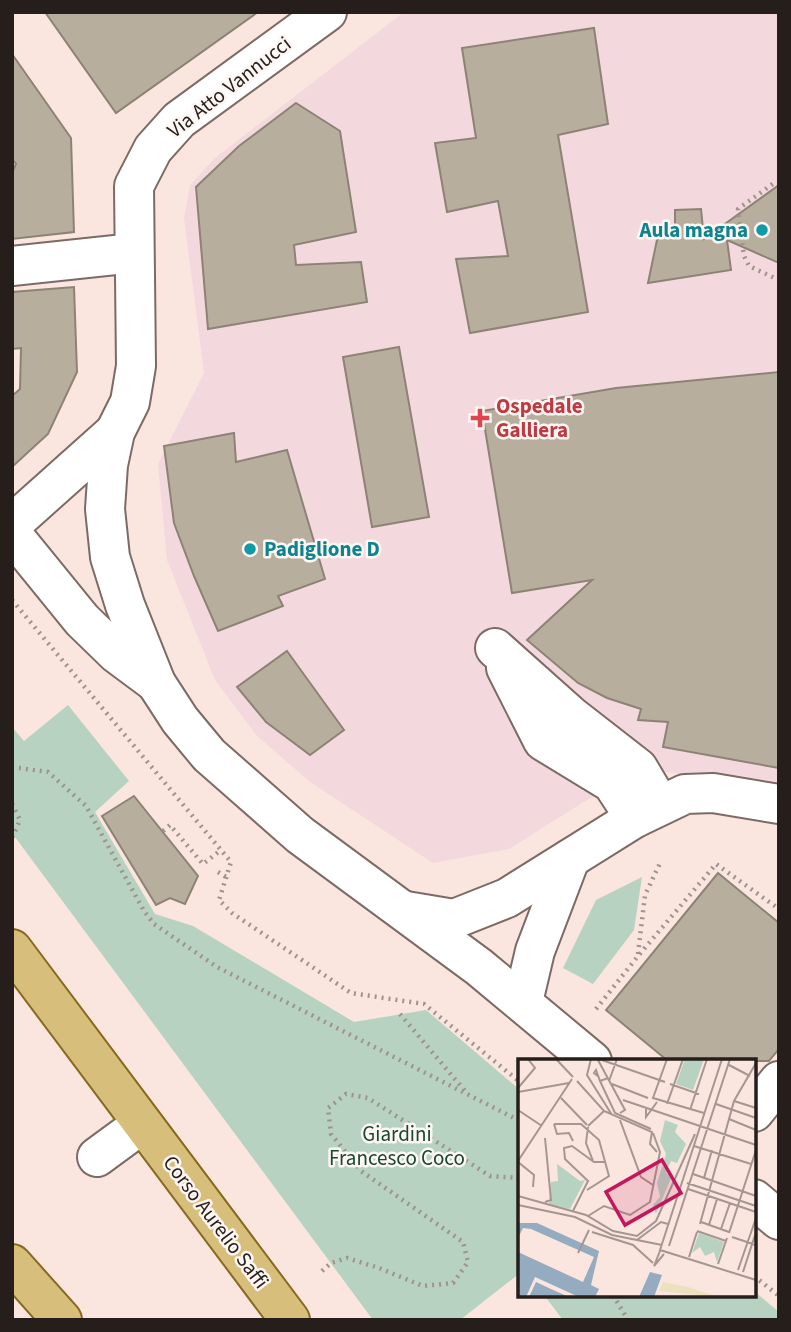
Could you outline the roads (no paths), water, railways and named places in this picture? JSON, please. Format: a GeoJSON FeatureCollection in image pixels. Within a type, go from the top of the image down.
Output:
{"type":"FeatureCollection","features":[{"type":"Feature","properties":{"kind":"main road","name":"Corso Aurelio Saffi"},"geometry":{"type":"LineString","coordinates":[[12,949],[290,1320]]}},
{"type":"Feature","properties":{"kind":"main road"},"geometry":{"type":"LineString","coordinates":[[12,1264],[62,1320]]}},
{"type":"Feature","properties":{"kind":"street","name":"Via Atto Vannucci"},"geometry":{"type":"LineString","coordinates":[[115,432],[130,402],[136,366],[134,186],[153,149],[179,120],[327,12]]}},
{"type":"Feature","properties":{"kind":"street"},"geometry":{"type":"LineString","coordinates":[[12,266],[134,253]]}},
{"type":"Feature","properties":{"kind":"street"},"geometry":{"type":"LineString","coordinates":[[12,524],[115,432]]}},
{"type":"Feature","properties":{"kind":"street"},"geometry":{"type":"LineString","coordinates":[[115,432],[108,465],[105,509],[110,556],[125,605],[156,683],[180,720],[209,755],[300,835],[523,1002],[590,1059]]}},
{"type":"Feature","properties":{"kind":"street"},"geometry":{"type":"LineString","coordinates":[[12,534],[82,620],[117,654],[156,683]]}},
{"type":"Feature","properties":{"kind":"street"},"geometry":{"type":"LineString","coordinates":[[404,911],[454,919],[507,898],[648,811],[685,794],[713,793],[779,804]]}},
{"type":"Feature","properties":{"kind":"street"},"geometry":{"type":"LineString","coordinates":[[523,1002],[535,951],[570,859]]}},
{"type":"Feature","properties":{"kind":"street"},"geometry":{"type":"LineString","coordinates":[[756,1110],[779,1081]]}},
{"type":"Feature","properties":{"kind":"street"},"geometry":{"type":"LineString","coordinates":[[97,1157],[142,1124]]}},
{"type":"Feature","properties":{"kind":"street"},"geometry":{"type":"LineString","coordinates":[[756,1201],[779,1220]]}},
{"type":"Feature","properties":{"kind":"place","name":"Aula magna"},"geometry":{"type":"Point","coordinates":[762,230]}},
{"type":"Feature","properties":{"kind":"place","name":"Ospedale Galliera"},"geometry":{"type":"Point","coordinates":[480,418]}},
{"type":"Feature","properties":{"kind":"place","name":"Padiglione D"},"geometry":{"type":"Point","coordinates":[250,549]}},
{"type":"Feature","properties":{"kind":"park label","name":"Giardini Francesco Coco"},"geometry":{"type":"Point","coordinates":[397,1146]}}]}
